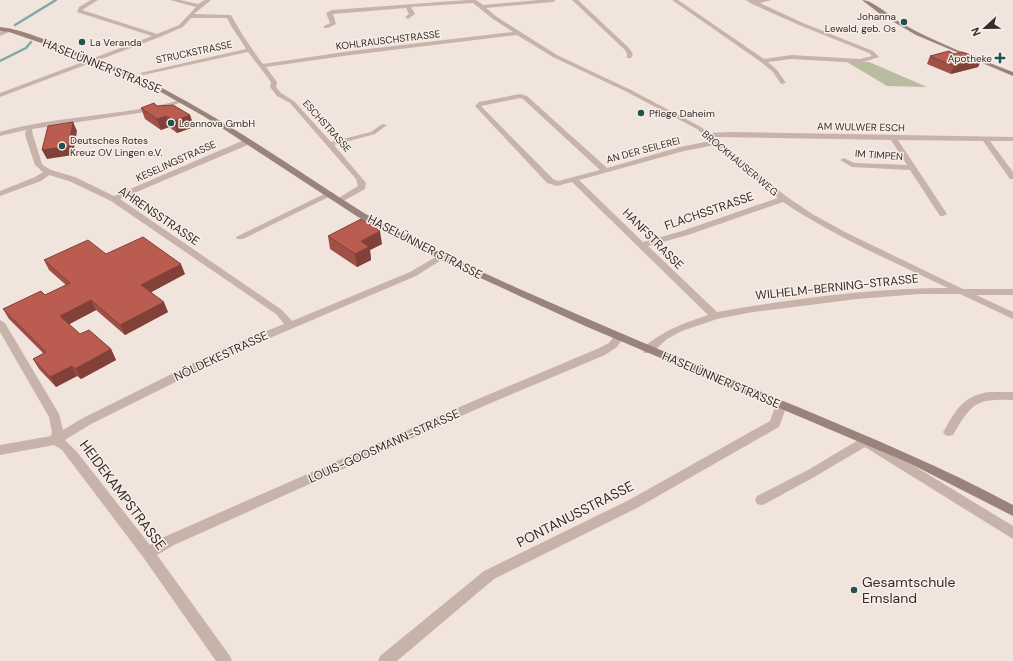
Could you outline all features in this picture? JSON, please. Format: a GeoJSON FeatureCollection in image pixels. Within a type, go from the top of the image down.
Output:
{"type":"FeatureCollection","features":[{"type":"Feature","properties":{"kind":"street"},"geometry":{"type":"LineString","coordinates":[[95,0],[81,8],[79,12],[158,36]]}},
{"type":"Feature","properties":{"kind":"street"},"geometry":{"type":"LineString","coordinates":[[173,0],[198,6]]}},
{"type":"Feature","properties":{"kind":"street"},"geometry":{"type":"LineString","coordinates":[[0,95],[94,61],[181,26],[198,6],[208,0]]}},
{"type":"Feature","properties":{"kind":"street"},"geometry":{"type":"LineString","coordinates":[[326,27],[333,24],[330,12],[474,0]]}},
{"type":"Feature","properties":{"kind":"street","name":"BROCKHAUSER WEG"},"geometry":{"type":"LineString","coordinates":[[474,0],[495,18],[556,56],[677,116],[709,135],[784,199],[810,217],[844,235],[1013,316]]}},
{"type":"Feature","properties":{"kind":"street"},"geometry":{"type":"LineString","coordinates":[[482,7],[553,0]]}},
{"type":"Feature","properties":{"kind":"street"},"geometry":{"type":"LineString","coordinates":[[575,0],[626,49],[630,54],[629,57]]}},
{"type":"Feature","properties":{"kind":"street"},"geometry":{"type":"LineString","coordinates":[[675,0],[763,61],[775,71],[783,83]]}},
{"type":"Feature","properties":{"kind":"street"},"geometry":{"type":"LineString","coordinates":[[752,1],[769,0]]}},
{"type":"Feature","properties":{"kind":"street"},"geometry":{"type":"LineString","coordinates":[[865,0],[890,18],[916,32],[1011,72]]}},
{"type":"Feature","properties":{"kind":"street"},"geometry":{"type":"LineString","coordinates":[[752,1],[801,24],[872,52],[876,57],[860,60],[792,57],[763,61]]}},
{"type":"Feature","properties":{"kind":"street"},"geometry":{"type":"LineString","coordinates":[[408,6],[412,14],[408,17]]}},
{"type":"Feature","properties":{"kind":"street","name":"ESCHSTRASSE"},"geometry":{"type":"LineString","coordinates":[[191,16],[229,16],[249,50],[274,82],[274,90],[280,96],[292,102],[330,144],[362,183],[362,187],[340,201]]}},
{"type":"Feature","properties":{"kind":"street","name":"HASELÜNNER STRASSE"},"geometry":{"type":"LineString","coordinates":[[0,29],[10,30],[94,61],[145,82],[182,101],[386,229],[442,257],[648,350],[941,472],[1013,511]]}},
{"type":"Feature","properties":{"kind":"street"},"geometry":{"type":"LineString","coordinates":[[0,34],[10,30]]}},
{"type":"Feature","properties":{"kind":"street","name":"KOHLRAUSCHSTRASSE"},"geometry":{"type":"LineString","coordinates":[[262,66],[517,32]]}},
{"type":"Feature","properties":{"kind":"street","name":"STRUCKSTRASSE"},"geometry":{"type":"LineString","coordinates":[[143,73],[249,50]]}},
{"type":"Feature","properties":{"kind":"street","name":"AN DER SEILEREI"},"geometry":{"type":"LineString","coordinates":[[605,170],[586,151],[525,97],[516,97],[482,103],[478,106],[550,181],[557,184],[683,149],[717,142]]}},
{"type":"Feature","properties":{"kind":"street"},"geometry":{"type":"LineString","coordinates":[[0,134],[29,128],[159,108],[182,101]]}},
{"type":"Feature","properties":{"kind":"street"},"geometry":{"type":"LineString","coordinates":[[330,144],[373,133],[384,125]]}},
{"type":"Feature","properties":{"kind":"street"},"geometry":{"type":"LineString","coordinates":[[0,194],[38,179],[48,172],[39,165],[29,135],[29,128]]}},
{"type":"Feature","properties":{"kind":"street","name":"AM WULWER ESCH"},"geometry":{"type":"LineString","coordinates":[[709,135],[740,134],[1013,139]]}},
{"type":"Feature","properties":{"kind":"street","name":"IM TIMPEN"},"geometry":{"type":"LineString","coordinates":[[893,138],[942,214]]}},
{"type":"Feature","properties":{"kind":"street"},"geometry":{"type":"LineString","coordinates":[[985,139],[1013,177]]}},
{"type":"Feature","properties":{"kind":"street","name":"KESELINGSTRASSE"},"geometry":{"type":"LineString","coordinates":[[114,199],[247,142]]}},
{"type":"Feature","properties":{"kind":"street","name":"IM TIMPEN"},"geometry":{"type":"LineString","coordinates":[[844,160],[852,165],[912,168]]}},
{"type":"Feature","properties":{"kind":"street","name":"AHRENSSTRASSE"},"geometry":{"type":"LineString","coordinates":[[48,172],[72,179],[114,199],[279,312],[290,325]]}},
{"type":"Feature","properties":{"kind":"street","name":"HANFSTRASSE"},"geometry":{"type":"LineString","coordinates":[[574,180],[715,316]]}},
{"type":"Feature","properties":{"kind":"street"},"geometry":{"type":"LineString","coordinates":[[240,238],[330,194]]}},
{"type":"Feature","properties":{"kind":"street","name":"FLACHSSTRASSE"},"geometry":{"type":"LineString","coordinates":[[642,245],[685,233],[784,199]]}},
{"type":"Feature","properties":{"kind":"street","name":"NÖLDEKESTRASSE"},"geometry":{"type":"LineString","coordinates":[[0,450],[56,440],[87,421],[228,351],[413,274],[442,257]]}},
{"type":"Feature","properties":{"kind":"street","name":"WILHELM-BERNING-STRASSE"},"geometry":{"type":"LineString","coordinates":[[648,350],[663,337],[678,329],[715,316],[753,309],[857,296],[919,291],[1013,292]]}},
{"type":"Feature","properties":{"kind":"street"},"geometry":{"type":"LineString","coordinates":[[0,323],[55,417],[58,432],[56,440]]}},
{"type":"Feature","properties":{"kind":"street","name":"LOUIS-GOOSMANN-STRASSE"},"geometry":{"type":"LineString","coordinates":[[148,553],[169,541],[482,402],[601,352],[613,345],[619,337]]}},
{"type":"Feature","properties":{"kind":"street"},"geometry":{"type":"LineString","coordinates":[[950,432],[962,409],[971,401],[980,397],[992,395],[1013,396]]}},
{"type":"Feature","properties":{"kind":"street","name":"PONTANUSSTRASSE"},"geometry":{"type":"LineString","coordinates":[[385,661],[489,575],[634,504],[775,424],[781,405]]}},
{"type":"Feature","properties":{"kind":"street","name":"HEIDEKAMPSTRASSE"},"geometry":{"type":"LineString","coordinates":[[56,440],[66,447],[148,553],[225,661]]}},
{"type":"Feature","properties":{"kind":"street"},"geometry":{"type":"LineString","coordinates":[[761,500],[812,473],[865,441]]}},
{"type":"Feature","properties":{"kind":"street","name":"HASELÜNNER STRASSE"},"geometry":{"type":"LineString","coordinates":[[865,441],[917,474],[958,497],[1013,533]]}},
{"type":"Feature","properties":{"kind":"green space"},"geometry":{"type":"Polygon","coordinates":[[[847,62],[869,62],[927,87],[887,86],[847,62]]]}},
{"type":"Feature","properties":{"kind":"building"},"geometry":{"type":"Polygon","coordinates":[[[949,51],[954,54],[962,52],[982,59],[954,66],[930,56],[949,51]]]}},
{"type":"Feature","properties":{"kind":"building"},"geometry":{"type":"Polygon","coordinates":[[[154,103],[157,106],[173,105],[190,115],[174,121],[166,116],[157,119],[141,108],[154,103]]]}},
{"type":"Feature","properties":{"kind":"building"},"geometry":{"type":"Polygon","coordinates":[[[73,122],[69,146],[42,150],[48,126],[73,122]]]}},
{"type":"Feature","properties":{"kind":"building"},"geometry":{"type":"Polygon","coordinates":[[[361,219],[380,231],[361,241],[369,247],[355,254],[328,236],[361,219]]]}},
{"type":"Feature","properties":{"kind":"building"},"geometry":{"type":"Polygon","coordinates":[[[143,237],[181,264],[141,285],[164,302],[120,325],[91,300],[60,316],[80,334],[89,330],[111,349],[75,369],[72,366],[50,377],[33,359],[46,352],[3,309],[41,291],[45,295],[70,283],[44,260],[88,240],[106,254],[143,237]]]}},
{"type":"Feature","properties":{"kind":"waterway"},"geometry":{"type":"LineString","coordinates":[[15,25],[56,0]]}},
{"type":"Feature","properties":{"kind":"waterway"},"geometry":{"type":"LineString","coordinates":[[0,61],[26,48],[31,42]]}},
{"type":"Feature","properties":{"kind":"place","name":"Johanna Lewald, geb. Os"},"geometry":{"type":"Point","coordinates":[904,22]}},
{"type":"Feature","properties":{"kind":"place","name":"La Veranda"},"geometry":{"type":"Point","coordinates":[82,42]}},
{"type":"Feature","properties":{"kind":"place","name":"Apotheke"},"geometry":{"type":"Point","coordinates":[1000,58]}},
{"type":"Feature","properties":{"kind":"place","name":"Pflege Daheim"},"geometry":{"type":"Point","coordinates":[641,113]}},
{"type":"Feature","properties":{"kind":"place","name":"Leannova GmbH"},"geometry":{"type":"Point","coordinates":[171,123]}},
{"type":"Feature","properties":{"kind":"place","name":"Deutsches Rotes Kreuz OV Lingen e.V."},"geometry":{"type":"Point","coordinates":[62,146]}},
{"type":"Feature","properties":{"kind":"place","name":"Gesamtschule Emsland"},"geometry":{"type":"Point","coordinates":[854,590]}}]}
